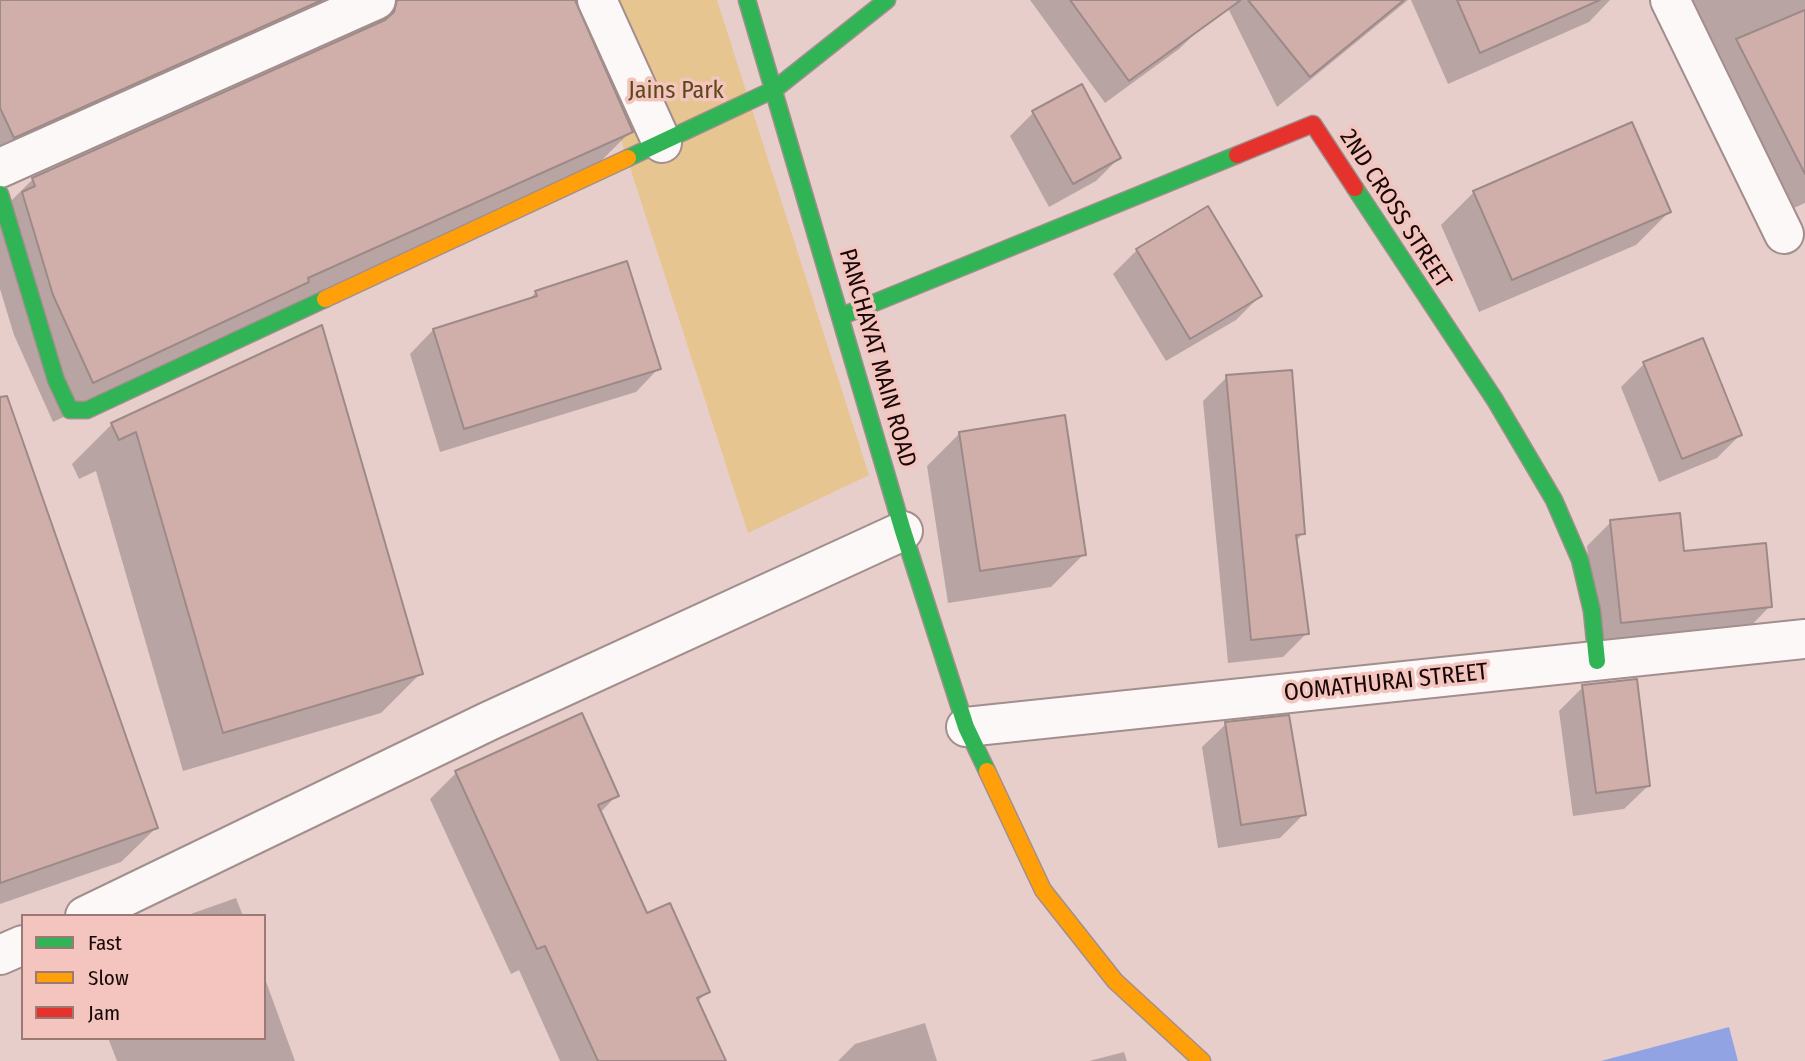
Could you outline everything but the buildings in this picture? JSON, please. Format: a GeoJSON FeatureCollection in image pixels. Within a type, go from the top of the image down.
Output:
{"type":"FeatureCollection","features":[{"type":"Feature","properties":{"kind":"street"},"geometry":{"type":"LineString","coordinates":[[0,167],[376,0]]}},
{"type":"Feature","properties":{"kind":"street"},"geometry":{"type":"LineString","coordinates":[[597,0],[662,143]]}},
{"type":"Feature","properties":{"kind":"street","name":"PANCHAYAT MAIN ROAD"},"geometry":{"type":"LineString","coordinates":[[747,0],[903,531],[967,727],[1043,890],[1115,981],[1202,1061]]}},
{"type":"Feature","properties":{"kind":"street"},"geometry":{"type":"LineString","coordinates":[[0,194],[56,380],[70,410],[87,410],[775,89],[887,0]]}},
{"type":"Feature","properties":{"kind":"street"},"geometry":{"type":"LineString","coordinates":[[1670,0],[1784,234]]}},
{"type":"Feature","properties":{"kind":"street","name":"2ND CROSS STREET"},"geometry":{"type":"LineString","coordinates":[[842,316],[1313,124],[1494,400],[1554,500],[1580,560],[1592,611],[1597,661]]}},
{"type":"Feature","properties":{"kind":"street"},"geometry":{"type":"LineString","coordinates":[[89,914],[489,720],[903,531]]}},
{"type":"Feature","properties":{"kind":"street","name":"OOMATHURAI STREET"},"geometry":{"type":"LineString","coordinates":[[967,727],[1805,639]]}},
{"type":"Feature","properties":{"kind":"street"},"geometry":{"type":"LineString","coordinates":[[0,955],[21,946]]}},
{"type":"Feature","properties":{"kind":"green space","name":"Jains Park"},"geometry":{"type":"Polygon","coordinates":[[[576,0],[717,0],[869,475],[748,533],[576,0]]]}},
{"type":"Feature","properties":{"kind":"water"},"geometry":{"type":"Polygon","coordinates":[[[1729,1027],[1738,1061],[1601,1061],[1729,1027]]]}},
{"type":"Feature","properties":{"kind":"traffic: fast"},"geometry":{"type":"LineString","coordinates":[[747,0],[903,531],[966,727],[987,771]]}},
{"type":"Feature","properties":{"kind":"traffic: fast"},"geometry":{"type":"LineString","coordinates":[[628,158],[775,89],[887,0]]}},
{"type":"Feature","properties":{"kind":"traffic: fast"},"geometry":{"type":"LineString","coordinates":[[842,316],[1237,155]]}},
{"type":"Feature","properties":{"kind":"traffic: fast"},"geometry":{"type":"LineString","coordinates":[[1355,188],[1495,400],[1554,500],[1580,560],[1592,611],[1597,661]]}},
{"type":"Feature","properties":{"kind":"traffic: fast"},"geometry":{"type":"LineString","coordinates":[[0,194],[56,380],[70,410],[87,410],[325,299]]}},
{"type":"Feature","properties":{"kind":"traffic: slow"},"geometry":{"type":"LineString","coordinates":[[325,299],[628,158]]}},
{"type":"Feature","properties":{"kind":"traffic: slow"},"geometry":{"type":"LineString","coordinates":[[987,771],[1043,890],[1115,981],[1202,1061]]}},
{"type":"Feature","properties":{"kind":"traffic: jam"},"geometry":{"type":"LineString","coordinates":[[1237,155],[1313,124],[1355,188]]}}]}
